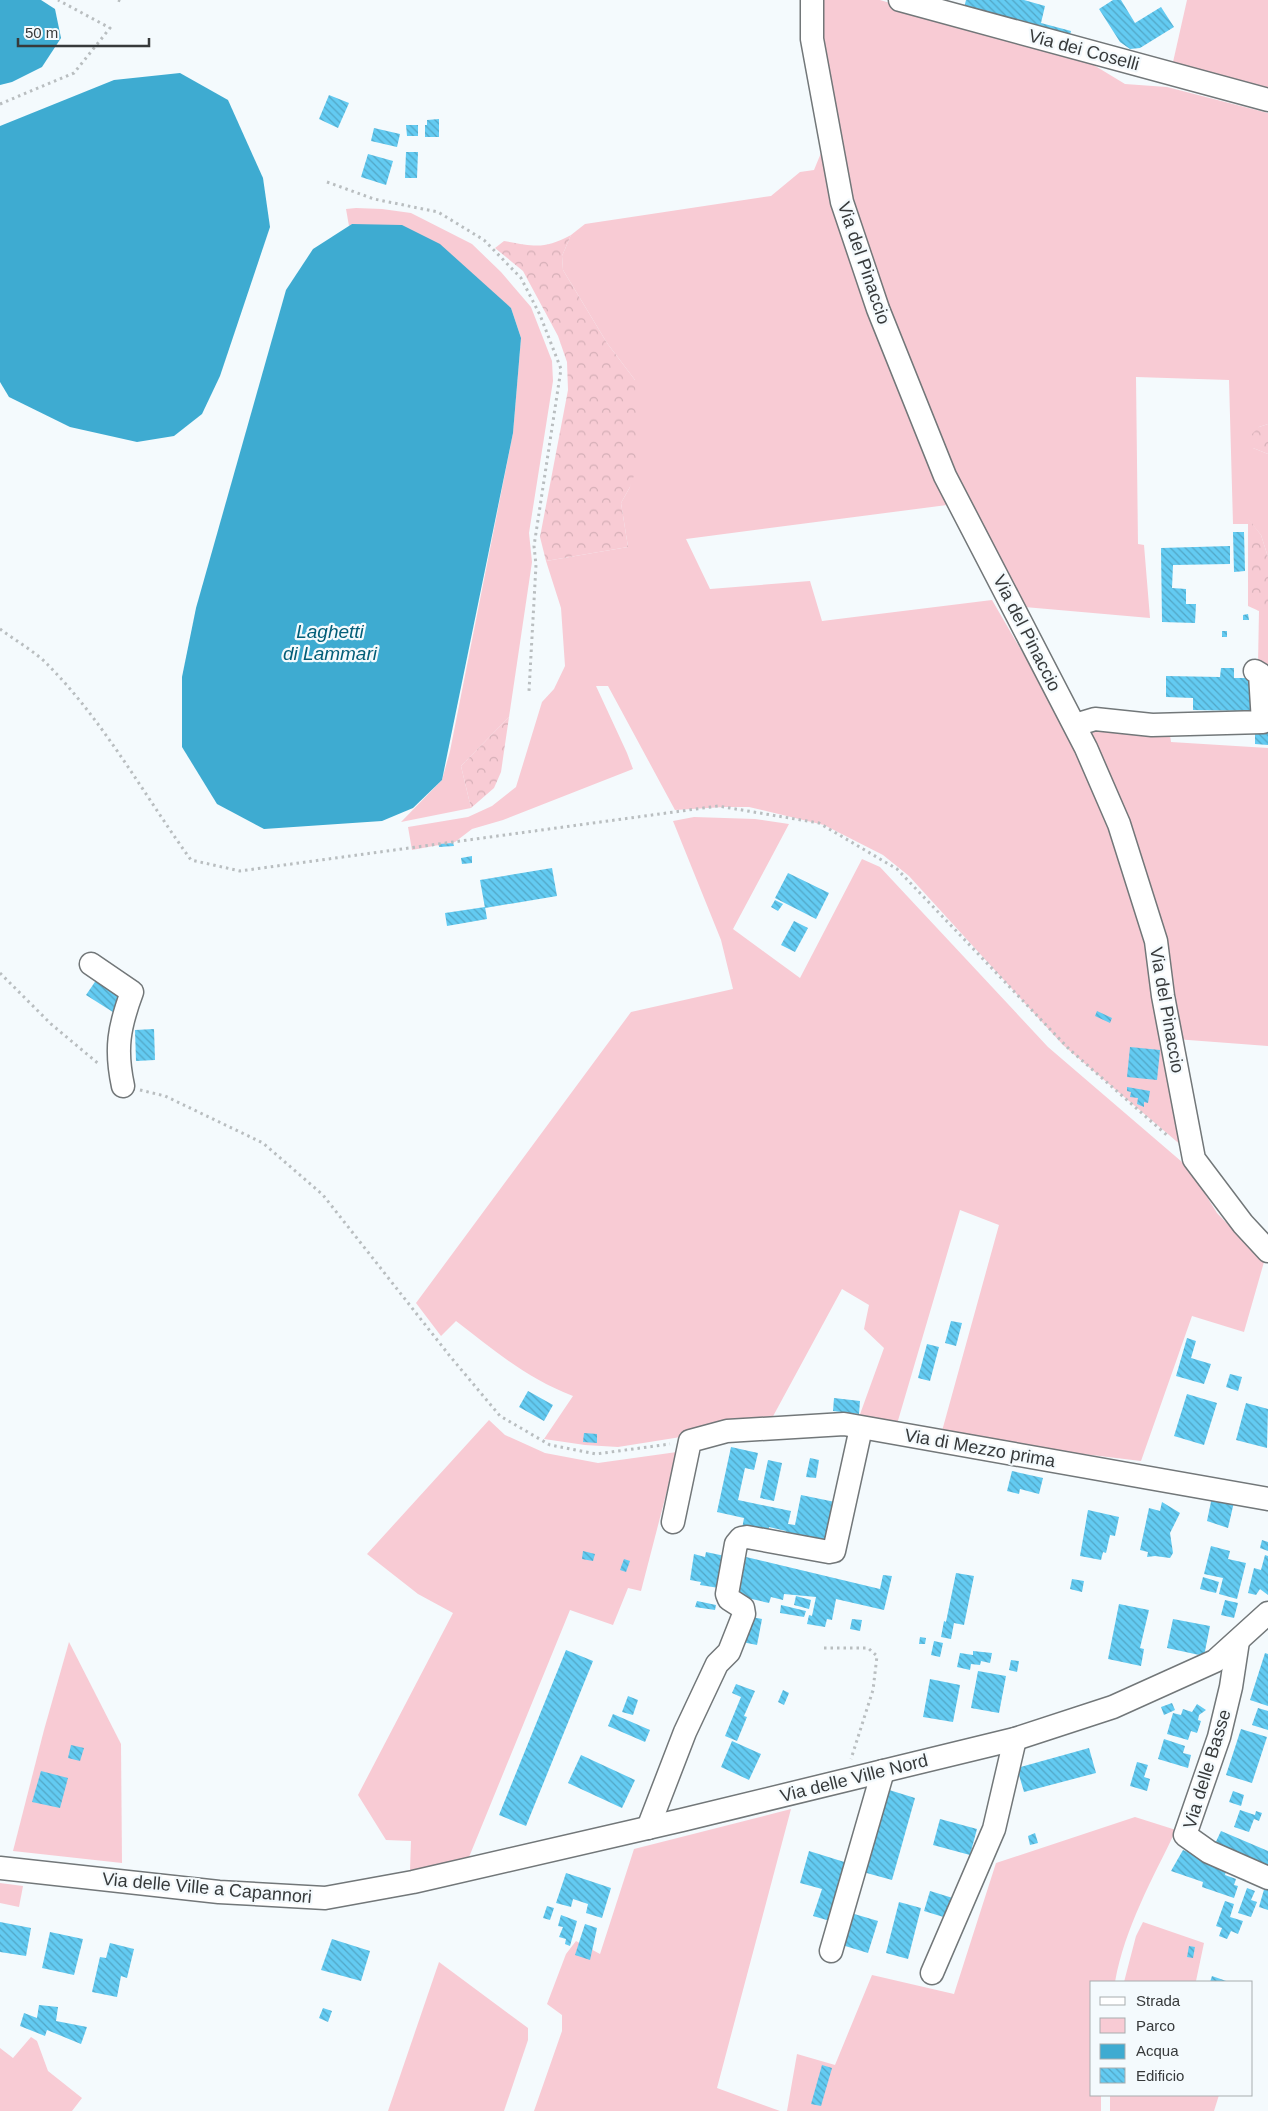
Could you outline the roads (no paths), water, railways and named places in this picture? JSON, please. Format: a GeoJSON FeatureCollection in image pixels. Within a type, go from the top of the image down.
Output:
{"type":"FeatureCollection","features":[{"type":"Feature","properties":{"kind":"street","name":"Via del Pinaccio"},"geometry":{"type":"LineString","coordinates":[[812,0],[812,39],[842,202],[878,309],[945,476],[1075,725],[1119,824],[1156,940],[1163,996],[1194,1159],[1243,1224],[1268,1251]]}},
{"type":"Feature","properties":{"kind":"street","name":"Via dei Coselli"},"geometry":{"type":"LineString","coordinates":[[900,0],[1268,100]]}},
{"type":"Feature","properties":{"kind":"street"},"geometry":{"type":"LineString","coordinates":[[1075,725],[1094,719],[1152,726],[1263,722],[1260,674],[1255,670]]}},
{"type":"Feature","properties":{"kind":"street"},"geometry":{"type":"LineString","coordinates":[[91,964],[132,992],[121,1024],[118,1064],[123,1086]]}},
{"type":"Feature","properties":{"kind":"street","name":"Via di Mezzo prima"},"geometry":{"type":"LineString","coordinates":[[673,1522],[690,1441],[727,1431],[844,1424],[1268,1499]]}},
{"type":"Feature","properties":{"kind":"street"},"geometry":{"type":"LineString","coordinates":[[648,1828],[685,1732],[717,1664],[729,1652],[744,1614],[743,1608],[729,1598],[727,1594],[736,1544],[741,1538],[747,1537],[829,1552],[834,1550],[861,1428]]}},
{"type":"Feature","properties":{"kind":"street","name":"Via delle Ville Nord"},"geometry":{"type":"LineString","coordinates":[[413,1882],[648,1828],[1015,1739],[1113,1707],[1215,1661],[1268,1613]]}},
{"type":"Feature","properties":{"kind":"street","name":"Via delle Basse"},"geometry":{"type":"LineString","coordinates":[[1238,1641],[1231,1687],[1219,1737],[1185,1835],[1209,1852],[1268,1878]]}},
{"type":"Feature","properties":{"kind":"street"},"geometry":{"type":"LineString","coordinates":[[932,1973],[994,1829],[1015,1739]]}},
{"type":"Feature","properties":{"kind":"street"},"geometry":{"type":"LineString","coordinates":[[831,1951],[883,1771]]}},
{"type":"Feature","properties":{"kind":"street","name":"Via delle Ville a Capannori"},"geometry":{"type":"LineString","coordinates":[[0,1868],[219,1892],[324,1898],[413,1882]]}},
{"type":"Feature","properties":{"kind":"water"},"geometry":{"type":"Polygon","coordinates":[[[0,0],[41,0],[55,9],[61,38],[42,67],[12,82],[0,85],[0,0]]]}},
{"type":"Feature","properties":{"kind":"water"},"geometry":{"type":"Polygon","coordinates":[[[180,73],[228,100],[263,178],[270,227],[220,376],[202,414],[174,436],[137,442],[70,427],[9,397],[0,382],[0,126],[114,80],[180,73]]]}},
{"type":"Feature","properties":{"kind":"water","name":"Laghetti di Lammari"},"geometry":{"type":"Polygon","coordinates":[[[352,224],[402,225],[440,244],[511,308],[521,338],[513,433],[442,780],[413,808],[382,821],[264,829],[217,804],[182,747],[182,677],[196,608],[286,290],[313,249],[352,224]]]}}]}
